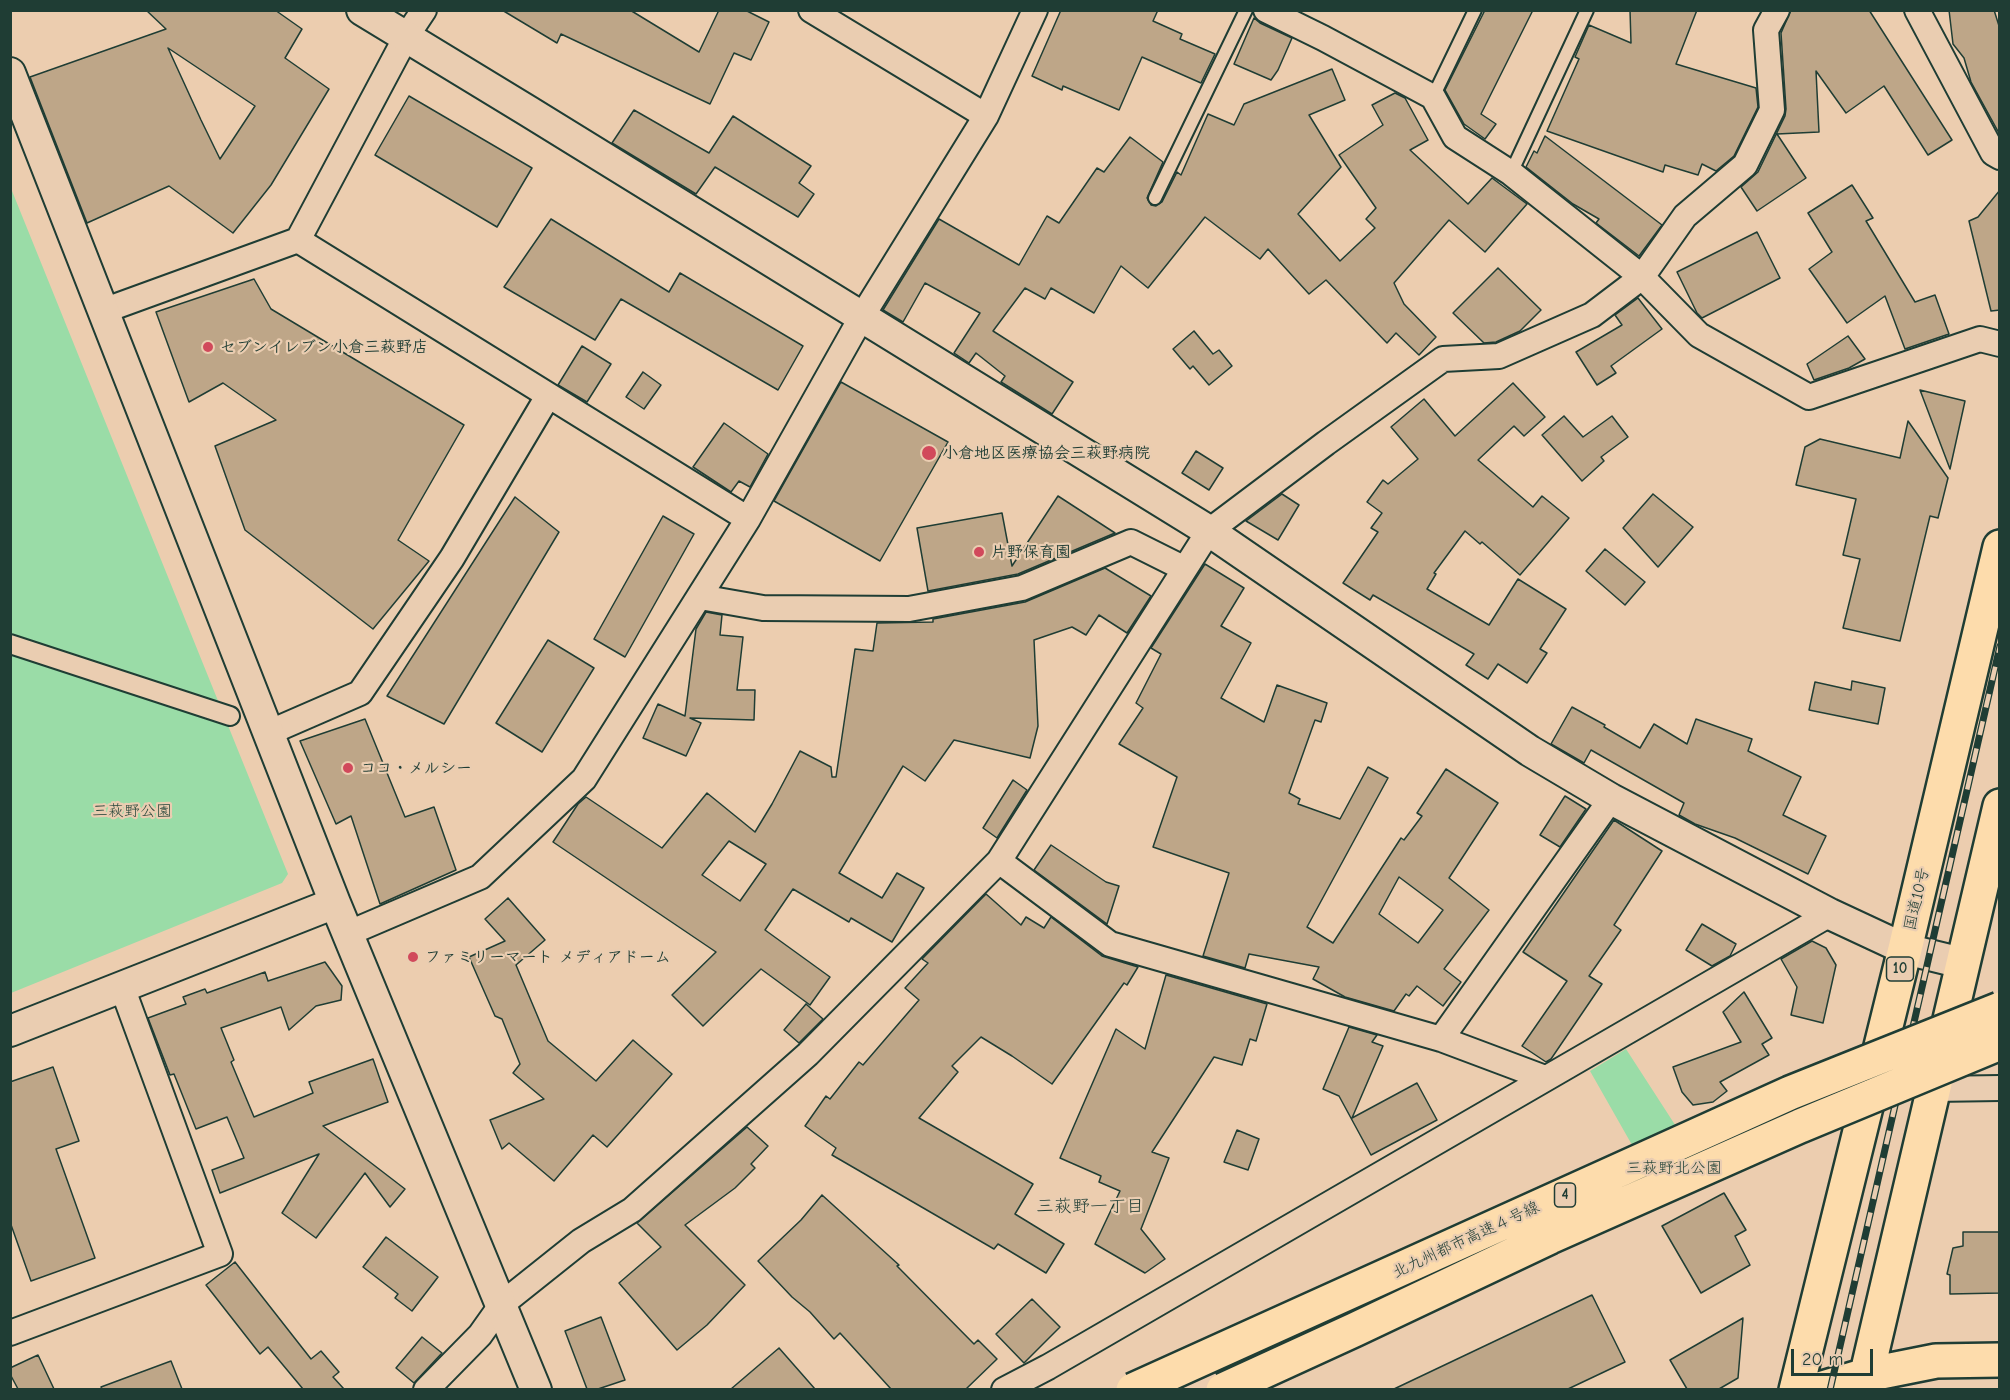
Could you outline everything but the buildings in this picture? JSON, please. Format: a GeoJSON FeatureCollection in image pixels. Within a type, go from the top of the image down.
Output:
{"type":"FeatureCollection","features":[{"type":"Feature","properties":{"kind":"highway","name":"国道10号"},"geometry":{"type":"LineString","coordinates":[[1796,1389],[1905,949],[2000,547]]}},
{"type":"Feature","properties":{"kind":"highway"},"geometry":{"type":"LineString","coordinates":[[1864,1382],[1962,963],[1994,855],[2000,806]]}},
{"type":"Feature","properties":{"kind":"highway","name":"北九州都市高速４号線"},"geometry":{"type":"LineString","coordinates":[[1133,1389],[1790,1093],[2000,1009]]}},
{"type":"Feature","properties":{"kind":"highway","name":"北九州都市高速４号線"},"geometry":{"type":"LineString","coordinates":[[1223,1389],[1365,1325],[1550,1237],[1800,1126],[2000,1042]]}},
{"type":"Feature","properties":{"kind":"highway"},"geometry":{"type":"LineString","coordinates":[[1816,1389],[1864,1382],[1936,1361],[2000,1360]]}},
{"type":"Feature","properties":{"kind":"street"},"geometry":{"type":"LineString","coordinates":[[362,10],[1209,531],[1530,751],[1611,799],[1830,914],[1905,949],[1962,963]]}},
{"type":"Feature","properties":{"kind":"street"},"geometry":{"type":"LineString","coordinates":[[103,311],[298,240],[406,37],[424,10]]}},
{"type":"Feature","properties":{"kind":"street"},"geometry":{"type":"LineString","coordinates":[[811,10],[986,116]]}},
{"type":"Feature","properties":{"kind":"street"},"geometry":{"type":"LineString","coordinates":[[349,933],[480,877],[584,779],[748,519],[861,318],[986,116],[1035,10]]}},
{"type":"Feature","properties":{"kind":"street"},"geometry":{"type":"LineString","coordinates":[[1266,10],[1433,97],[1455,137],[1510,173],[1642,277],[1700,335],[1809,397],[1980,339],[2000,344]]}},
{"type":"Feature","properties":{"kind":"street"},"geometry":{"type":"LineString","coordinates":[[426,1389],[480,1335],[502,1304],[581,1241],[632,1210],[808,1054],[999,861],[1209,531],[1443,359],[1499,356],[1593,315],[1642,277],[1685,216],[1745,165],[1772,110],[1767,30],[1777,10]]}},
{"type":"Feature","properties":{"kind":"street"},"geometry":{"type":"LineString","coordinates":[[1917,10],[1993,153],[2000,157]]}},
{"type":"Feature","properties":{"kind":"street"},"geometry":{"type":"LineString","coordinates":[[10,73],[335,903],[536,1389]]}},
{"type":"Feature","properties":{"kind":"street"},"geometry":{"type":"LineString","coordinates":[[298,240],[748,519]]}},
{"type":"Feature","properties":{"kind":"street"},"geometry":{"type":"LineString","coordinates":[[268,733],[360,693],[452,558],[548,396]]}},
{"type":"Feature","properties":{"kind":"street"},"geometry":{"type":"LineString","coordinates":[[700,597],[763,608],[909,609],[1022,588],[1131,542],[1185,569]]}},
{"type":"Feature","properties":{"kind":"street"},"geometry":{"type":"LineString","coordinates":[[10,644],[230,716]]}},
{"type":"Feature","properties":{"kind":"street"},"geometry":{"type":"LineString","coordinates":[[1441,1039],[1611,799]]}},
{"type":"Feature","properties":{"kind":"street"},"geometry":{"type":"LineString","coordinates":[[999,861],[1110,944],[1441,1039],[1545,1078]]}},
{"type":"Feature","properties":{"kind":"street"},"geometry":{"type":"LineString","coordinates":[[10,1031],[335,903]]}},
{"type":"Feature","properties":{"kind":"street"},"geometry":{"type":"LineString","coordinates":[[1004,1389],[1048,1367],[1830,914]]}},
{"type":"Feature","properties":{"kind":"street"},"geometry":{"type":"LineString","coordinates":[[10,1333],[220,1254],[122,987]]}},
{"type":"Feature","properties":{"kind":"street"},"geometry":{"type":"LineString","coordinates":[[1933,1089],[2000,1088]]}},
{"type":"Feature","properties":{"kind":"lane"},"geometry":{"type":"LineString","coordinates":[[1155,198],[1246,10]]}},
{"type":"Feature","properties":{"kind":"lane"},"geometry":{"type":"LineString","coordinates":[[1433,97],[1475,10]]}},
{"type":"Feature","properties":{"kind":"lane"},"geometry":{"type":"LineString","coordinates":[[1510,173],[1587,10]]}},
{"type":"Feature","properties":{"kind":"green space","name":"三萩野公園"},"geometry":{"type":"Polygon","coordinates":[[[10,186],[288,874],[282,883],[11,993],[10,186]]]}},
{"type":"Feature","properties":{"kind":"green space","name":"三萩野北公園"},"geometry":{"type":"Polygon","coordinates":[[[1626,1049],[1712,1182],[1665,1203],[1590,1071],[1626,1049]]]}},
{"type":"Feature","properties":{"kind":"railway"},"geometry":{"type":"LineString","coordinates":[[1830,1390],[2000,646]]}},
{"type":"Feature","properties":{"kind":"place","name":"セブンイレブン小倉三萩野店"},"geometry":{"type":"Point","coordinates":[208,347]}},
{"type":"Feature","properties":{"kind":"place","name":"小倉地区医療協会三萩野病院"},"geometry":{"type":"Point","coordinates":[929,453]}},
{"type":"Feature","properties":{"kind":"place","name":"片野保育園"},"geometry":{"type":"Point","coordinates":[979,552]}},
{"type":"Feature","properties":{"kind":"place","name":"ココ・メルシー"},"geometry":{"type":"Point","coordinates":[348,768]}},
{"type":"Feature","properties":{"kind":"place","name":"ファミリーマート メディアドーム"},"geometry":{"type":"Point","coordinates":[413,957]}},
{"type":"Feature","properties":{"kind":"district","name":"三萩野一丁目"},"geometry":{"type":"Point","coordinates":[1090,1207]}}]}
